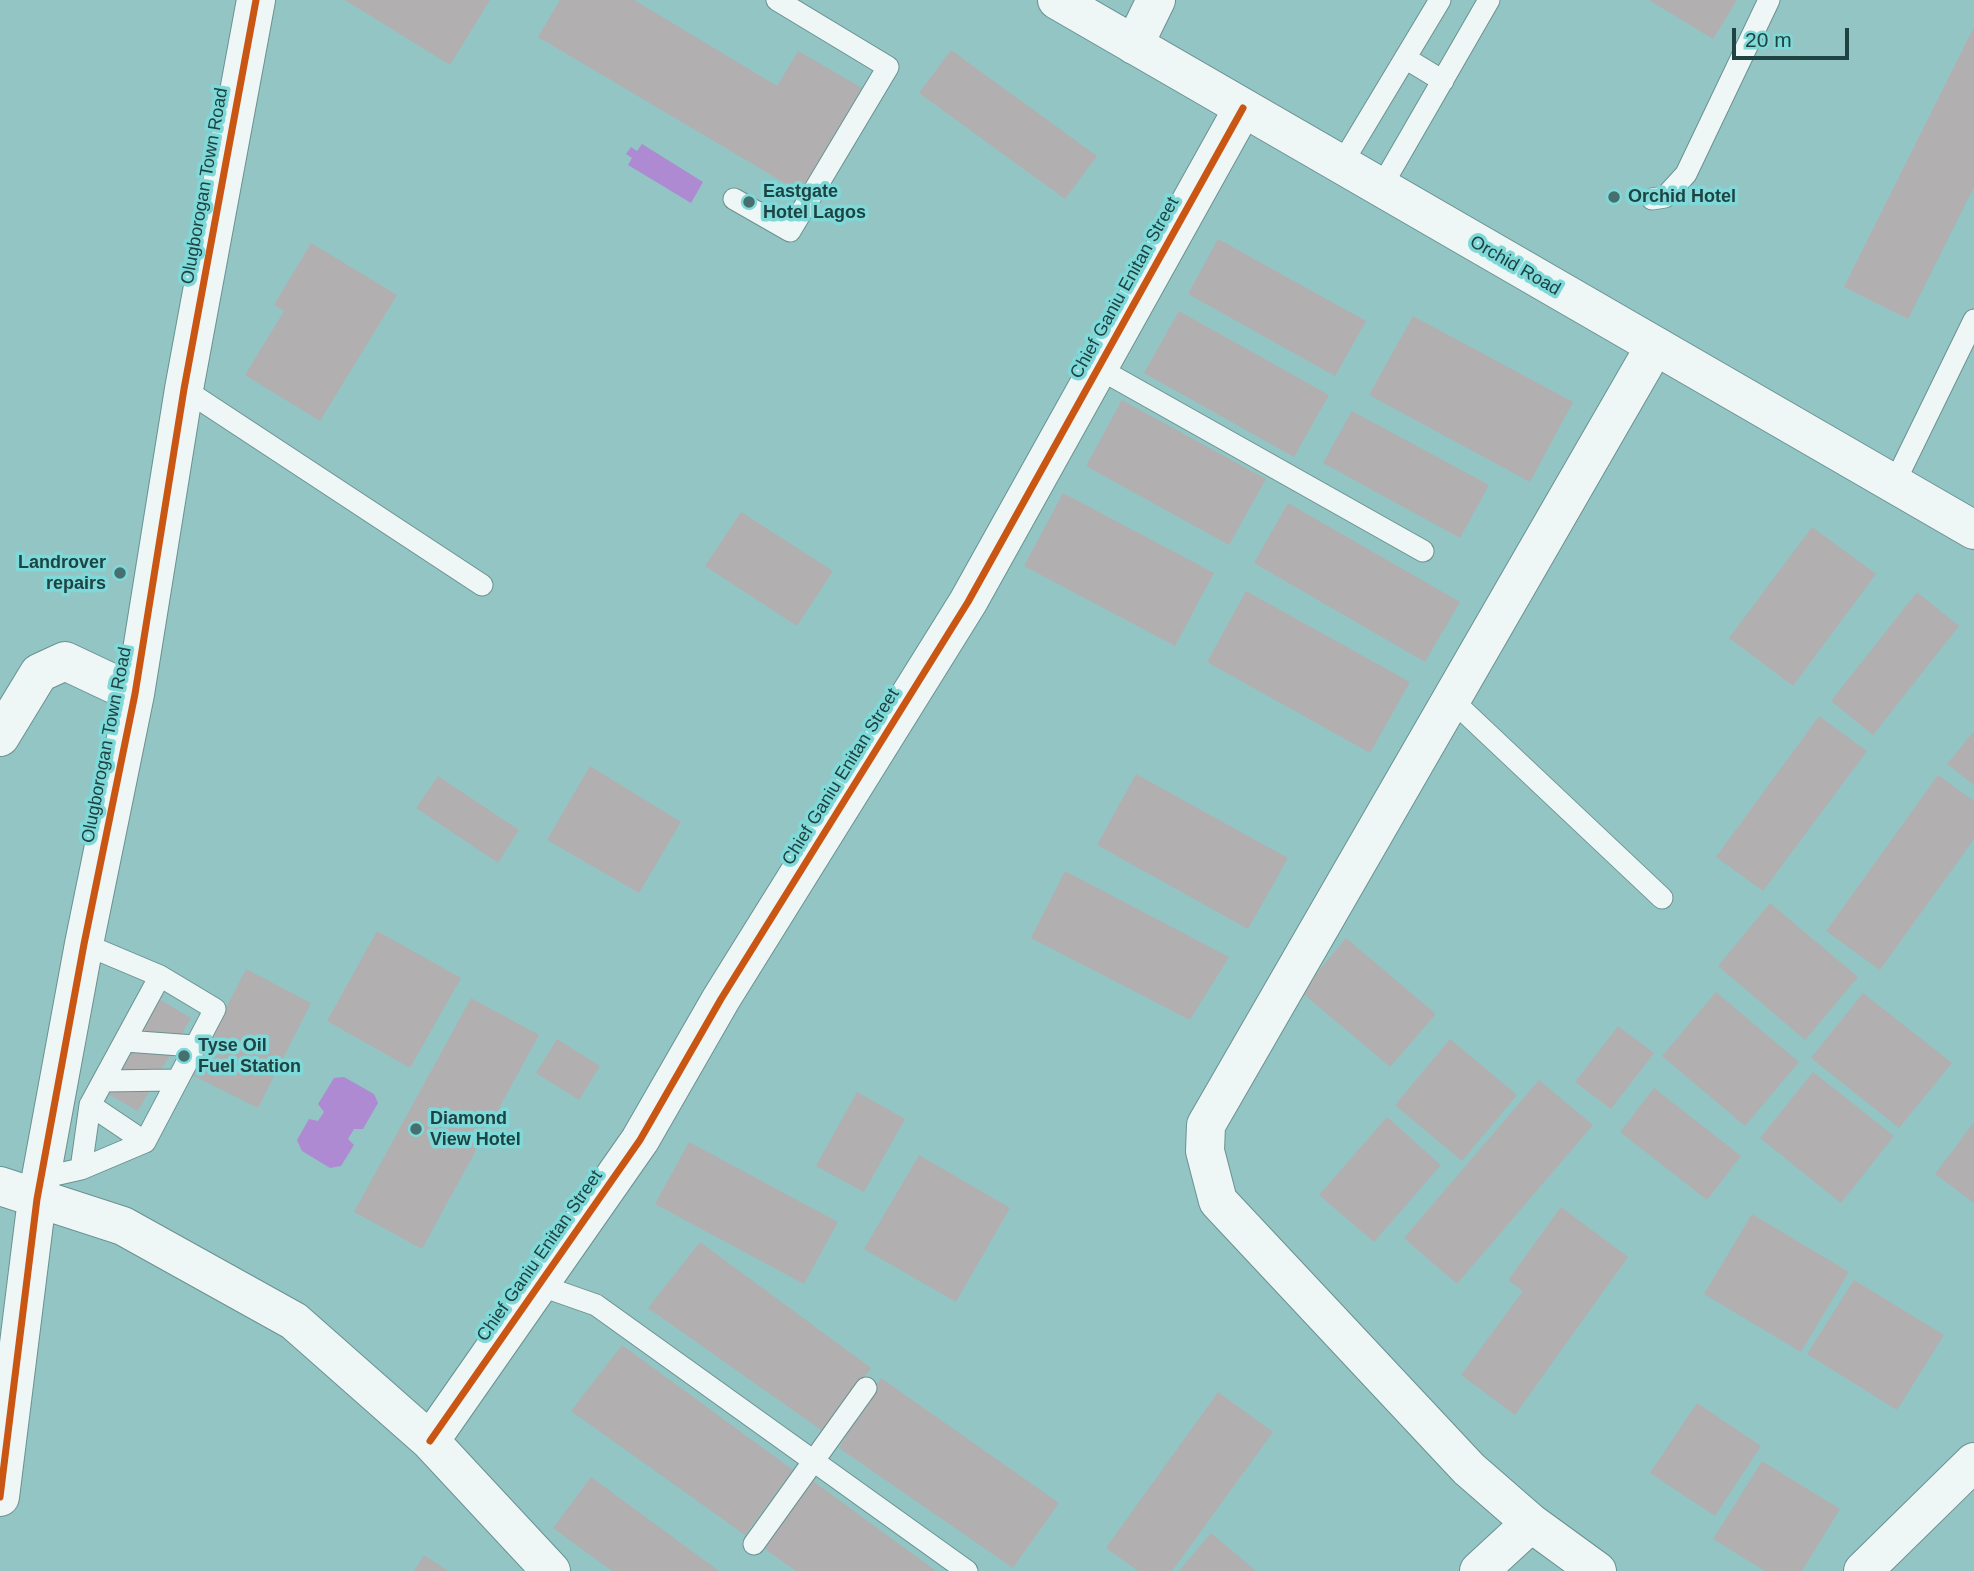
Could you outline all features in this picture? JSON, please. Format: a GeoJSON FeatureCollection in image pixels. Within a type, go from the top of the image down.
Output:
{"type":"FeatureCollection","features":[{"type":"Feature","properties":{"kind":"street","name":"Olugborogan Town Road"},"geometry":{"type":"LineString","coordinates":[[0,1497],[39,1189],[84,944],[135,694],[184,389],[256,0]]}},
{"type":"Feature","properties":{"kind":"street","name":"Orchid Road"},"geometry":{"type":"LineString","coordinates":[[1057,0],[1974,530]]}},
{"type":"Feature","properties":{"kind":"street"},"geometry":{"type":"LineString","coordinates":[[1135,45],[1156,0]]}},
{"type":"Feature","properties":{"kind":"street","name":"Chief Ganiu Enitan Street"},"geometry":{"type":"LineString","coordinates":[[430,1441],[640,1139],[721,999],[968,602],[1243,108]]}},
{"type":"Feature","properties":{"kind":"street"},"geometry":{"type":"LineString","coordinates":[[1597,1571],[1531,1523],[1469,1469],[1218,1201],[1205,1151],[1206,1125],[1655,345]]}},
{"type":"Feature","properties":{"kind":"street"},"geometry":{"type":"LineString","coordinates":[[0,737],[39,673],[65,661],[135,694]]}},
{"type":"Feature","properties":{"kind":"street"},"geometry":{"type":"LineString","coordinates":[[0,1186],[39,1189],[122,1226],[294,1321],[430,1441],[551,1571]]}},
{"type":"Feature","properties":{"kind":"street"},"geometry":{"type":"LineString","coordinates":[[1863,1571],[1974,1462]]}},
{"type":"Feature","properties":{"kind":"street"},"geometry":{"type":"LineString","coordinates":[[1479,1571],[1531,1523]]}},
{"type":"Feature","properties":{"kind":"lane"},"geometry":{"type":"LineString","coordinates":[[734,199],[790,231],[888,67],[777,0]]}},
{"type":"Feature","properties":{"kind":"lane"},"geometry":{"type":"LineString","coordinates":[[1341,165],[1440,0]]}},
{"type":"Feature","properties":{"kind":"lane"},"geometry":{"type":"LineString","coordinates":[[1380,189],[1489,0]]}},
{"type":"Feature","properties":{"kind":"lane"},"geometry":{"type":"LineString","coordinates":[[1652,199],[1665,197],[1686,174],[1769,0]]}},
{"type":"Feature","properties":{"kind":"lane"},"geometry":{"type":"LineString","coordinates":[[1405,58],[1443,81]]}},
{"type":"Feature","properties":{"kind":"lane"},"geometry":{"type":"LineString","coordinates":[[1894,484],[1974,320]]}},
{"type":"Feature","properties":{"kind":"lane"},"geometry":{"type":"LineString","coordinates":[[1098,368],[1423,551]]}},
{"type":"Feature","properties":{"kind":"lane"},"geometry":{"type":"LineString","coordinates":[[184,389],[482,584]]}},
{"type":"Feature","properties":{"kind":"lane"},"geometry":{"type":"LineString","coordinates":[[1452,700],[1662,898]]}},
{"type":"Feature","properties":{"kind":"lane"},"geometry":{"type":"LineString","coordinates":[[39,1189],[145,1142],[175,1080],[215,1009],[160,976],[84,944]]}},
{"type":"Feature","properties":{"kind":"lane"},"geometry":{"type":"LineString","coordinates":[[81,1169],[90,1105],[160,976]]}},
{"type":"Feature","properties":{"kind":"lane"},"geometry":{"type":"LineString","coordinates":[[125,1041],[194,1046]]}},
{"type":"Feature","properties":{"kind":"lane"},"geometry":{"type":"LineString","coordinates":[[103,1081],[175,1080]]}},
{"type":"Feature","properties":{"kind":"lane"},"geometry":{"type":"LineString","coordinates":[[90,1105],[145,1142]]}},
{"type":"Feature","properties":{"kind":"lane"},"geometry":{"type":"LineString","coordinates":[[539,1285],[596,1305],[967,1571]]}},
{"type":"Feature","properties":{"kind":"lane"},"geometry":{"type":"LineString","coordinates":[[754,1544],[866,1388]]}},
{"type":"Feature","properties":{"kind":"shaded area"},"geometry":{"type":"Polygon","coordinates":[[[642,144],[703,182],[691,203],[628,165],[632,158],[626,154],[631,147],[637,151],[642,144]]]}},
{"type":"Feature","properties":{"kind":"shaded area"},"geometry":{"type":"Polygon","coordinates":[[[344,1077],[374,1094],[378,1103],[363,1129],[354,1129],[348,1139],[354,1145],[341,1166],[330,1168],[302,1151],[297,1140],[309,1119],[318,1121],[324,1112],[318,1104],[334,1078],[344,1077]]]}},
{"type":"Feature","properties":{"kind":"building"},"geometry":{"type":"Polygon","coordinates":[[[345,0],[490,0],[450,65],[345,0]]]}},
{"type":"Feature","properties":{"kind":"building"},"geometry":{"type":"Polygon","coordinates":[[[560,0],[634,0],[777,86],[798,51],[862,88],[800,192],[538,37],[560,0]]]}},
{"type":"Feature","properties":{"kind":"building"},"geometry":{"type":"Polygon","coordinates":[[[1649,0],[1737,0],[1713,39],[1649,0]]]}},
{"type":"Feature","properties":{"kind":"building"},"geometry":{"type":"Polygon","coordinates":[[[1974,27],[1974,187],[1908,319],[1844,287],[1974,27]]]}},
{"type":"Feature","properties":{"kind":"building"},"geometry":{"type":"Polygon","coordinates":[[[951,50],[1097,156],[1065,199],[919,93],[951,50]]]}},
{"type":"Feature","properties":{"kind":"building"},"geometry":{"type":"Polygon","coordinates":[[[1218,239],[1366,321],[1335,376],[1188,294],[1218,239]]]}},
{"type":"Feature","properties":{"kind":"building"},"geometry":{"type":"Polygon","coordinates":[[[311,243],[397,295],[320,421],[245,375],[284,311],[274,305],[311,243]]]}},
{"type":"Feature","properties":{"kind":"building"},"geometry":{"type":"Polygon","coordinates":[[[1179,311],[1329,395],[1294,457],[1144,373],[1179,311]]]}},
{"type":"Feature","properties":{"kind":"building"},"geometry":{"type":"Polygon","coordinates":[[[1413,316],[1573,402],[1530,482],[1369,395],[1413,316]]]}},
{"type":"Feature","properties":{"kind":"building"},"geometry":{"type":"Polygon","coordinates":[[[1122,400],[1266,479],[1229,545],[1086,466],[1122,400]]]}},
{"type":"Feature","properties":{"kind":"building"},"geometry":{"type":"Polygon","coordinates":[[[1352,411],[1489,485],[1460,538],[1323,463],[1352,411]]]}},
{"type":"Feature","properties":{"kind":"building"},"geometry":{"type":"Polygon","coordinates":[[[1063,493],[1214,573],[1175,646],[1024,566],[1063,493]]]}},
{"type":"Feature","properties":{"kind":"building"},"geometry":{"type":"Polygon","coordinates":[[[1288,503],[1460,602],[1425,662],[1254,563],[1288,503]]]}},
{"type":"Feature","properties":{"kind":"building"},"geometry":{"type":"Polygon","coordinates":[[[741,512],[833,571],[797,626],[705,566],[741,512]]]}},
{"type":"Feature","properties":{"kind":"building"},"geometry":{"type":"Polygon","coordinates":[[[1812,527],[1876,574],[1793,686],[1729,638],[1812,527]]]}},
{"type":"Feature","properties":{"kind":"building"},"geometry":{"type":"Polygon","coordinates":[[[1246,591],[1410,682],[1370,753],[1207,662],[1246,591]]]}},
{"type":"Feature","properties":{"kind":"building"},"geometry":{"type":"Polygon","coordinates":[[[1917,592],[1959,626],[1873,735],[1831,701],[1917,592]]]}},
{"type":"Feature","properties":{"kind":"building"},"geometry":{"type":"Polygon","coordinates":[[[1819,716],[1867,751],[1763,891],[1716,857],[1819,716]]]}},
{"type":"Feature","properties":{"kind":"building"},"geometry":{"type":"Polygon","coordinates":[[[1974,731],[1974,785],[1947,764],[1974,731]]]}},
{"type":"Feature","properties":{"kind":"building"},"geometry":{"type":"Polygon","coordinates":[[[590,766],[681,822],[639,893],[547,840],[590,766]]]}},
{"type":"Feature","properties":{"kind":"building"},"geometry":{"type":"Polygon","coordinates":[[[1136,774],[1288,858],[1248,929],[1097,845],[1136,774]]]}},
{"type":"Feature","properties":{"kind":"building"},"geometry":{"type":"Polygon","coordinates":[[[1938,775],[1974,801],[1974,839],[1880,970],[1826,931],[1938,775]]]}},
{"type":"Feature","properties":{"kind":"building"},"geometry":{"type":"Polygon","coordinates":[[[438,776],[519,830],[498,863],[416,808],[438,776]]]}},
{"type":"Feature","properties":{"kind":"building"},"geometry":{"type":"Polygon","coordinates":[[[1065,871],[1229,957],[1190,1020],[1031,938],[1065,871]]]}},
{"type":"Feature","properties":{"kind":"building"},"geometry":{"type":"Polygon","coordinates":[[[1770,903],[1858,977],[1805,1040],[1718,966],[1770,903]]]}},
{"type":"Feature","properties":{"kind":"building"},"geometry":{"type":"Polygon","coordinates":[[[377,931],[461,978],[410,1068],[327,1021],[377,931]]]}},
{"type":"Feature","properties":{"kind":"building"},"geometry":{"type":"Polygon","coordinates":[[[1346,938],[1436,1014],[1390,1067],[1301,992],[1346,938]]]}},
{"type":"Feature","properties":{"kind":"building"},"geometry":{"type":"Polygon","coordinates":[[[246,969],[311,1003],[258,1108],[192,1075],[246,969]]]}},
{"type":"Feature","properties":{"kind":"building"},"geometry":{"type":"Polygon","coordinates":[[[1716,992],[1799,1062],[1745,1126],[1662,1056],[1716,992]]]}},
{"type":"Feature","properties":{"kind":"building"},"geometry":{"type":"Polygon","coordinates":[[[1863,993],[1952,1063],[1899,1128],[1811,1058],[1863,993]]]}},
{"type":"Feature","properties":{"kind":"building"},"geometry":{"type":"Polygon","coordinates":[[[471,998],[539,1035],[422,1249],[354,1212],[471,998]]]}},
{"type":"Feature","properties":{"kind":"building"},"geometry":{"type":"Polygon","coordinates":[[[159,999],[191,1018],[138,1111],[105,1092],[159,999]]]}},
{"type":"Feature","properties":{"kind":"building"},"geometry":{"type":"Polygon","coordinates":[[[1618,1026],[1654,1053],[1611,1109],[1575,1082],[1618,1026]]]}},
{"type":"Feature","properties":{"kind":"building"},"geometry":{"type":"Polygon","coordinates":[[[557,1039],[600,1066],[579,1100],[536,1073],[557,1039]]]}},
{"type":"Feature","properties":{"kind":"building"},"geometry":{"type":"Polygon","coordinates":[[[1450,1039],[1517,1095],[1462,1161],[1395,1105],[1450,1039]]]}},
{"type":"Feature","properties":{"kind":"building"},"geometry":{"type":"Polygon","coordinates":[[[1813,1072],[1894,1136],[1841,1203],[1760,1138],[1813,1072]]]}},
{"type":"Feature","properties":{"kind":"building"},"geometry":{"type":"Polygon","coordinates":[[[1539,1080],[1593,1125],[1457,1284],[1404,1238],[1539,1080]]]}},
{"type":"Feature","properties":{"kind":"building"},"geometry":{"type":"Polygon","coordinates":[[[1654,1088],[1741,1156],[1707,1200],[1620,1132],[1654,1088]]]}},
{"type":"Feature","properties":{"kind":"building"},"geometry":{"type":"Polygon","coordinates":[[[857,1092],[905,1119],[864,1192],[816,1166],[857,1092]]]}},
{"type":"Feature","properties":{"kind":"building"},"geometry":{"type":"Polygon","coordinates":[[[1387,1117],[1441,1165],[1374,1242],[1319,1195],[1387,1117]]]}},
{"type":"Feature","properties":{"kind":"building"},"geometry":{"type":"Polygon","coordinates":[[[1974,1122],[1974,1203],[1935,1174],[1974,1122]]]}},
{"type":"Feature","properties":{"kind":"building"},"geometry":{"type":"Polygon","coordinates":[[[689,1142],[838,1222],[804,1284],[655,1204],[689,1142]]]}},
{"type":"Feature","properties":{"kind":"building"},"geometry":{"type":"Polygon","coordinates":[[[919,1155],[1010,1208],[956,1302],[864,1249],[919,1155]]]}},
{"type":"Feature","properties":{"kind":"building"},"geometry":{"type":"Polygon","coordinates":[[[1561,1207],[1628,1257],[1515,1415],[1461,1375],[1523,1291],[1508,1280],[1561,1207]]]}},
{"type":"Feature","properties":{"kind":"building"},"geometry":{"type":"Polygon","coordinates":[[[1752,1214],[1849,1272],[1801,1352],[1704,1294],[1752,1214]]]}},
{"type":"Feature","properties":{"kind":"building"},"geometry":{"type":"Polygon","coordinates":[[[700,1242],[871,1368],[824,1432],[648,1308],[700,1242]]]}},
{"type":"Feature","properties":{"kind":"building"},"geometry":{"type":"Polygon","coordinates":[[[1854,1280],[1944,1335],[1897,1410],[1807,1354],[1854,1280]]]}},
{"type":"Feature","properties":{"kind":"building"},"geometry":{"type":"Polygon","coordinates":[[[622,1345],[793,1470],[745,1535],[571,1411],[622,1345]]]}},
{"type":"Feature","properties":{"kind":"building"},"geometry":{"type":"Polygon","coordinates":[[[881,1378],[1059,1503],[1013,1568],[839,1448],[881,1378]]]}},
{"type":"Feature","properties":{"kind":"building"},"geometry":{"type":"Polygon","coordinates":[[[1218,1392],[1273,1432],[1172,1571],[1138,1571],[1106,1548],[1218,1392]]]}},
{"type":"Feature","properties":{"kind":"building"},"geometry":{"type":"Polygon","coordinates":[[[1697,1403],[1761,1446],[1715,1516],[1650,1473],[1697,1403]]]}},
{"type":"Feature","properties":{"kind":"building"},"geometry":{"type":"Polygon","coordinates":[[[1762,1461],[1840,1509],[1802,1571],[1765,1571],[1713,1539],[1762,1461]]]}},
{"type":"Feature","properties":{"kind":"building"},"geometry":{"type":"Polygon","coordinates":[[[591,1477],[719,1571],[612,1571],[553,1528],[591,1477]]]}},
{"type":"Feature","properties":{"kind":"building"},"geometry":{"type":"Polygon","coordinates":[[[813,1481],[936,1571],[796,1571],[762,1547],[813,1481]]]}},
{"type":"Feature","properties":{"kind":"building"},"geometry":{"type":"Polygon","coordinates":[[[1211,1533],[1256,1571],[1179,1571],[1211,1533]]]}},
{"type":"Feature","properties":{"kind":"building"},"geometry":{"type":"Polygon","coordinates":[[[424,1555],[448,1571],[414,1571],[424,1555]]]}},
{"type":"Feature","properties":{"kind":"cycle path"},"geometry":{"type":"LineString","coordinates":[[0,1497],[37,1199],[84,944],[135,694],[184,389],[256,0]]}},
{"type":"Feature","properties":{"kind":"cycle path"},"geometry":{"type":"LineString","coordinates":[[430,1441],[640,1140],[721,999],[968,602],[1243,108]]}},
{"type":"Feature","properties":{"kind":"place","name":"Orchid Hotel"},"geometry":{"type":"Point","coordinates":[1614,197]}},
{"type":"Feature","properties":{"kind":"place","name":"Eastgate Hotel Lagos"},"geometry":{"type":"Point","coordinates":[749,202]}},
{"type":"Feature","properties":{"kind":"place","name":"Landrover repairs"},"geometry":{"type":"Point","coordinates":[120,573]}},
{"type":"Feature","properties":{"kind":"place","name":"Tyse Oil Fuel Station"},"geometry":{"type":"Point","coordinates":[184,1056]}},
{"type":"Feature","properties":{"kind":"place","name":"Diamond View Hotel"},"geometry":{"type":"Point","coordinates":[416,1129]}}]}
